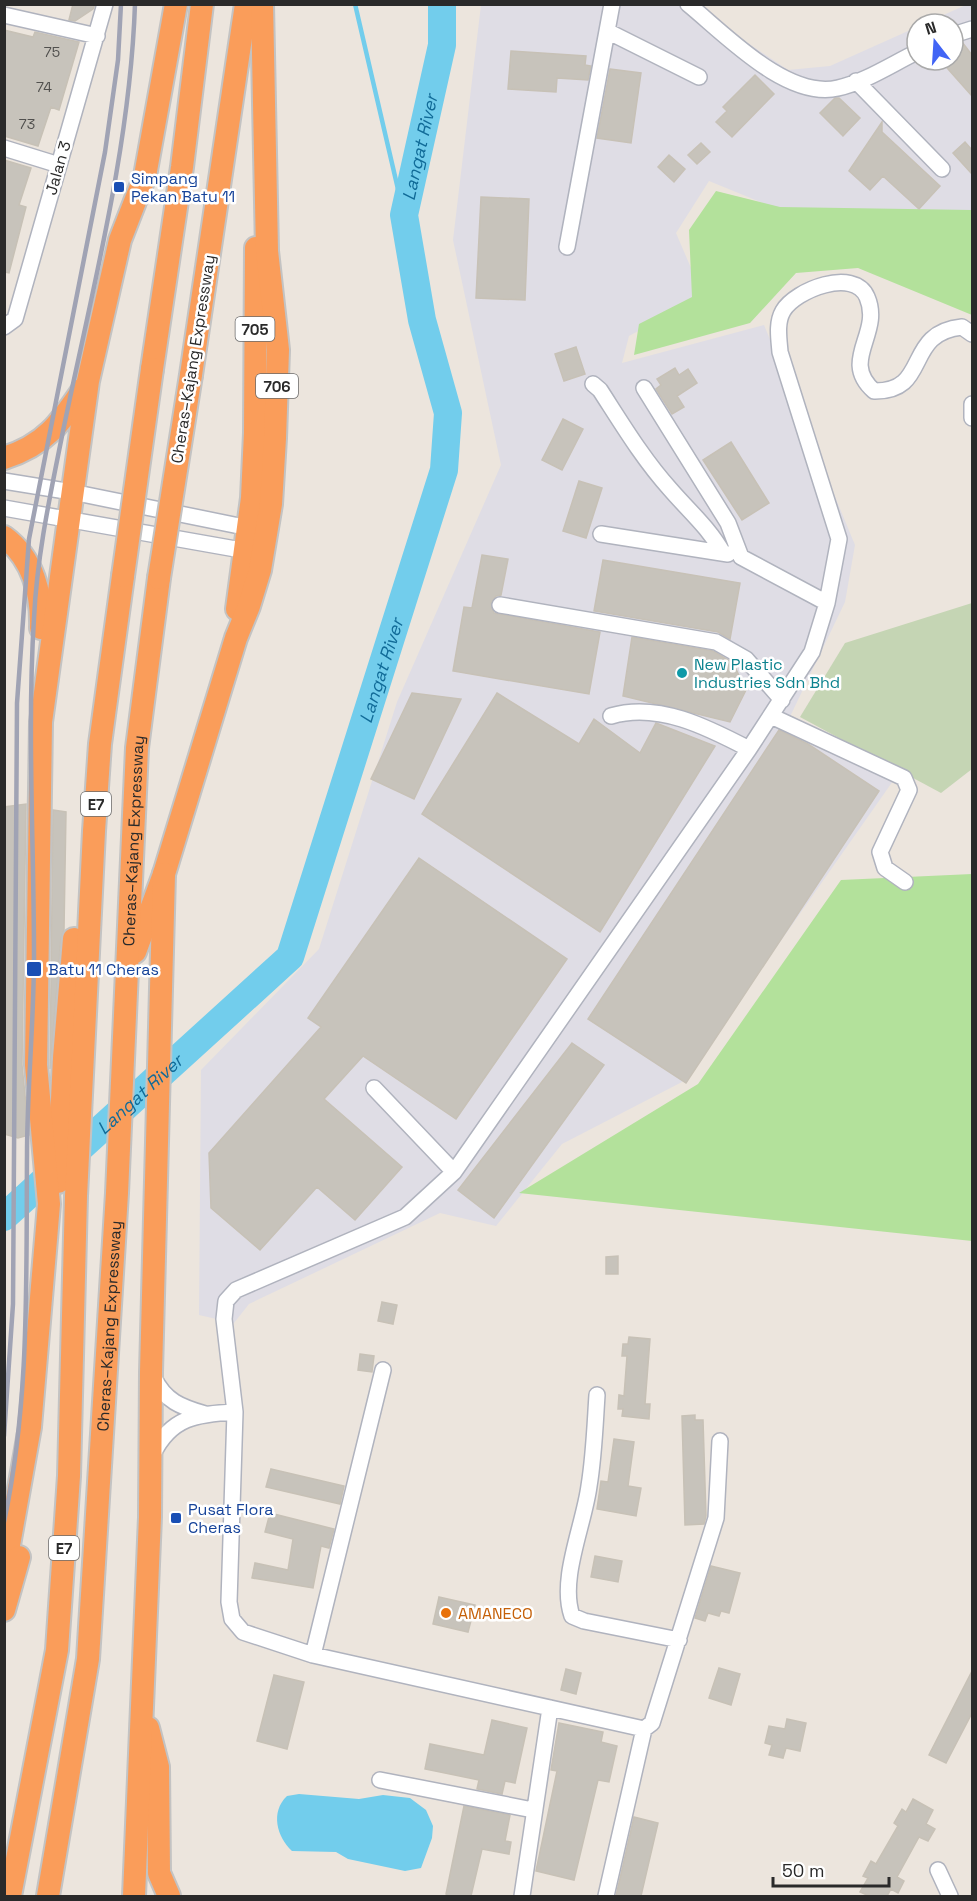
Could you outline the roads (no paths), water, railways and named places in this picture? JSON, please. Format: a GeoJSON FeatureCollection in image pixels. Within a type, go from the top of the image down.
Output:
{"type":"FeatureCollection","features":[{"type":"Feature","properties":{"kind":"highway"},"geometry":{"type":"LineString","coordinates":[[4,1610],[37,1479],[50,1370],[53,1214],[36,1065],[41,722],[88,381],[120,240],[145,176],[176,4]]}},
{"type":"Feature","properties":{"kind":"highway","name":"Cheras–Kajang Expressway"},"geometry":{"type":"LineString","coordinates":[[10,1896],[57,1650],[69,1476],[76,1196],[100,744],[182,167],[202,4]]}},
{"type":"Feature","properties":{"kind":"highway","name":"Cheras–Kajang Expressway"},"geometry":{"type":"LineString","coordinates":[[48,1896],[88,1659],[117,1193],[136,748],[159,578],[246,4]]}},
{"type":"Feature","properties":{"kind":"highway"},"geometry":{"type":"LineString","coordinates":[[262,4],[264,129]]}},
{"type":"Feature","properties":{"kind":"highway","name":"705"},"geometry":{"type":"LineString","coordinates":[[249,528],[255,433],[254,281],[264,129]]}},
{"type":"Feature","properties":{"kind":"highway","name":"706"},"geometry":{"type":"LineString","coordinates":[[236,638],[260,570],[271,504],[274,450],[278,350],[267,251],[264,129]]}},
{"type":"Feature","properties":{"kind":"highway"},"geometry":{"type":"LineString","coordinates":[[4,458],[42,441],[63,419],[88,381]]}},
{"type":"Feature","properties":{"kind":"highway"},"geometry":{"type":"LineString","coordinates":[[127,980],[164,874],[236,638],[237,597],[247,551],[249,528]]}},
{"type":"Feature","properties":{"kind":"highway"},"geometry":{"type":"LineString","coordinates":[[4,537],[14,544],[29,568],[42,601],[36,680],[41,722]]}},
{"type":"Feature","properties":{"kind":"highway"},"geometry":{"type":"LineString","coordinates":[[4,1573],[30,1426],[53,1214],[77,897],[84,861],[94,831]]}},
{"type":"Feature","properties":{"kind":"highway"},"geometry":{"type":"LineString","coordinates":[[134,1896],[133,1866],[143,1711],[151,1458],[156,1177],[163,1010],[164,874]]}},
{"type":"Feature","properties":{"kind":"highway"},"geometry":{"type":"LineString","coordinates":[[143,1711],[158,1767],[159,1873],[170,1896]]}},
{"type":"Feature","properties":{"kind":"street","name":"Jalan 3"},"geometry":{"type":"LineString","coordinates":[[4,327],[15,319],[105,4]]}},
{"type":"Feature","properties":{"kind":"street"},"geometry":{"type":"LineString","coordinates":[[567,248],[612,4]]}},
{"type":"Feature","properties":{"kind":"street"},"geometry":{"type":"LineString","coordinates":[[688,4],[779,78],[810,90],[837,88],[905,57]]}},
{"type":"Feature","properties":{"kind":"street"},"geometry":{"type":"LineString","coordinates":[[4,15],[97,36]]}},
{"type":"Feature","properties":{"kind":"street"},"geometry":{"type":"LineString","coordinates":[[607,31],[699,77]]}},
{"type":"Feature","properties":{"kind":"street"},"geometry":{"type":"LineString","coordinates":[[856,81],[942,169]]}},
{"type":"Feature","properties":{"kind":"street"},"geometry":{"type":"LineString","coordinates":[[4,148],[59,165]]}},
{"type":"Feature","properties":{"kind":"street"},"geometry":{"type":"LineString","coordinates":[[720,1441],[716,1518],[652,1724],[644,1729],[313,1655],[243,1632],[232,1619],[229,1602],[235,1412],[224,1319],[226,1301],[236,1290],[405,1216],[454,1172],[749,750],[812,652],[827,603],[839,539],[780,352],[778,328],[784,310],[801,296],[837,281],[854,284],[865,293],[871,307],[871,323],[858,367],[863,381],[873,391],[888,392],[903,386],[932,336],[946,328],[962,327],[972,334]]}},
{"type":"Feature","properties":{"kind":"street"},"geometry":{"type":"LineString","coordinates":[[593,384],[600,390],[645,459],[713,536],[723,553]]}},
{"type":"Feature","properties":{"kind":"street"},"geometry":{"type":"LineString","coordinates":[[644,388],[728,523],[741,557]]}},
{"type":"Feature","properties":{"kind":"street"},"geometry":{"type":"LineString","coordinates":[[972,404],[972,418]]}},
{"type":"Feature","properties":{"kind":"street"},"geometry":{"type":"LineString","coordinates":[[4,481],[72,492],[249,528]]}},
{"type":"Feature","properties":{"kind":"street"},"geometry":{"type":"LineString","coordinates":[[4,508],[247,551]]}},
{"type":"Feature","properties":{"kind":"street"},"geometry":{"type":"LineString","coordinates":[[601,534],[741,557],[827,603]]}},
{"type":"Feature","properties":{"kind":"street"},"geometry":{"type":"LineString","coordinates":[[500,604],[716,642],[746,658],[782,700]]}},
{"type":"Feature","properties":{"kind":"street"},"geometry":{"type":"LineString","coordinates":[[611,716],[630,711],[654,712],[711,730],[749,750]]}},
{"type":"Feature","properties":{"kind":"street"},"geometry":{"type":"LineString","coordinates":[[771,716],[904,778],[909,790],[880,852],[885,868],[905,882]]}},
{"type":"Feature","properties":{"kind":"street"},"geometry":{"type":"LineString","coordinates":[[374,1088],[454,1172]]}},
{"type":"Feature","properties":{"kind":"street"},"geometry":{"type":"LineString","coordinates":[[313,1655],[383,1370]]}},
{"type":"Feature","properties":{"kind":"street"},"geometry":{"type":"LineString","coordinates":[[151,1372],[162,1394],[180,1406],[205,1414]]}},
{"type":"Feature","properties":{"kind":"street"},"geometry":{"type":"LineString","coordinates":[[597,1395],[589,1488],[573,1559],[567,1603],[572,1616],[584,1621],[679,1640]]}},
{"type":"Feature","properties":{"kind":"street"},"geometry":{"type":"LineString","coordinates":[[151,1458],[162,1436],[181,1422],[205,1414],[235,1412]]}},
{"type":"Feature","properties":{"kind":"street"},"geometry":{"type":"LineString","coordinates":[[522,1896],[550,1708]]}},
{"type":"Feature","properties":{"kind":"street"},"geometry":{"type":"LineString","coordinates":[[606,1896],[644,1729]]}},
{"type":"Feature","properties":{"kind":"street"},"geometry":{"type":"LineString","coordinates":[[380,1780],[533,1810]]}},
{"type":"Feature","properties":{"kind":"street"},"geometry":{"type":"LineString","coordinates":[[938,1870],[950,1896]]}},
{"type":"Feature","properties":{"kind":"water"},"geometry":{"type":"Polygon","coordinates":[[[299,1794],[359,1799],[383,1795],[410,1798],[426,1810],[433,1826],[432,1838],[421,1868],[405,1871],[348,1859],[336,1852],[292,1851],[282,1839],[277,1817],[278,1809],[287,1796],[299,1794]]]}},
{"type":"Feature","properties":{"kind":"waterway"},"geometry":{"type":"LineString","coordinates":[[355,4],[404,215]]}},
{"type":"Feature","properties":{"kind":"waterway","name":"Langat River"},"geometry":{"type":"LineString","coordinates":[[4,1217],[290,957],[444,470],[448,413],[422,320],[404,215],[442,45],[442,4]]}},
{"type":"Feature","properties":{"kind":"railway"},"geometry":{"type":"LineString","coordinates":[[4,1436],[13,1304],[17,703],[29,539],[105,152],[118,60],[121,4]]}},
{"type":"Feature","properties":{"kind":"railway"},"geometry":{"type":"LineString","coordinates":[[4,1522],[18,1431],[25,1339],[27,1130],[34,981],[31,702],[36,595],[41,549],[62,436],[108,222],[126,113],[135,4]]}},
{"type":"Feature","properties":{"kind":"place","name":"Simpang Pekan Batu 11"},"geometry":{"type":"Point","coordinates":[119,187]}},
{"type":"Feature","properties":{"kind":"place","name":"New Plastic Industries Sdn Bhd"},"geometry":{"type":"Point","coordinates":[682,673]}},
{"type":"Feature","properties":{"kind":"place","name":"Batu 11 Cheras"},"geometry":{"type":"Point","coordinates":[34,969]}},
{"type":"Feature","properties":{"kind":"place","name":"Pusat Flora Cheras"},"geometry":{"type":"Point","coordinates":[176,1518]}},
{"type":"Feature","properties":{"kind":"place","name":"AMANECO"},"geometry":{"type":"Point","coordinates":[446,1613]}}]}
